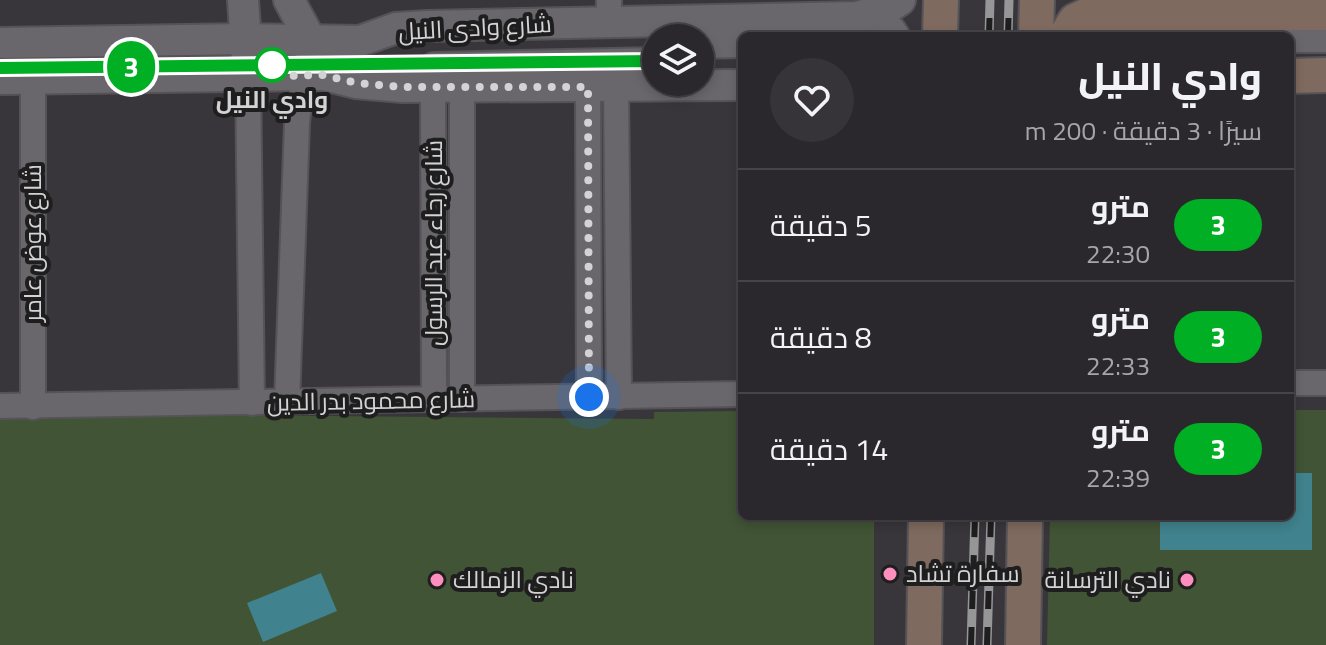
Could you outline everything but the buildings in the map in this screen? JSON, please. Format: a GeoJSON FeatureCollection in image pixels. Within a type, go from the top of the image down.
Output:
{"type":"FeatureCollection","features":[{"type":"Feature","properties":{"kind":"main road"},"geometry":{"type":"LineString","coordinates":[[940,32],[941,0]]}},
{"type":"Feature","properties":{"kind":"main road"},"geometry":{"type":"LineString","coordinates":[[1036,32],[1037,0]]}},
{"type":"Feature","properties":{"kind":"main road"},"geometry":{"type":"LineString","coordinates":[[1068,32],[1075,21],[1092,13],[1277,17],[1326,13]]}},
{"type":"Feature","properties":{"kind":"main road"},"geometry":{"type":"LineString","coordinates":[[1294,76],[1326,75]]}},
{"type":"Feature","properties":{"kind":"main road"},"geometry":{"type":"LineString","coordinates":[[924,645],[926,520]]}},
{"type":"Feature","properties":{"kind":"main road"},"geometry":{"type":"LineString","coordinates":[[1023,645],[1025,520]]}},
{"type":"Feature","properties":{"kind":"street"},"geometry":{"type":"LineString","coordinates":[[243,0],[248,76],[252,403]]}},
{"type":"Feature","properties":{"kind":"street"},"geometry":{"type":"LineString","coordinates":[[287,402],[297,123],[300,93],[315,76],[310,39],[289,0]]}},
{"type":"Feature","properties":{"kind":"street","name":"شارع وادى النيل"},"geometry":{"type":"LineString","coordinates":[[0,43],[245,39],[360,41],[396,28],[609,11],[858,17],[900,0]]}},
{"type":"Feature","properties":{"kind":"street"},"geometry":{"type":"LineString","coordinates":[[858,17],[875,18],[891,32]]}},
{"type":"Feature","properties":{"kind":"street"},"geometry":{"type":"LineString","coordinates":[[1277,17],[1326,37]]}},
{"type":"Feature","properties":{"kind":"street"},"geometry":{"type":"LineString","coordinates":[[360,41],[436,45],[642,44]]}},
{"type":"Feature","properties":{"kind":"street"},"geometry":{"type":"LineString","coordinates":[[714,43],[738,42]]}},
{"type":"Feature","properties":{"kind":"street"},"geometry":{"type":"LineString","coordinates":[[1294,56],[1326,56]]}},
{"type":"Feature","properties":{"kind":"street"},"geometry":{"type":"LineString","coordinates":[[714,63],[738,62]]}},
{"type":"Feature","properties":{"kind":"street"},"geometry":{"type":"LineString","coordinates":[[0,79],[315,76],[473,66],[642,63]]}},
{"type":"Feature","properties":{"kind":"street"},"geometry":{"type":"LineString","coordinates":[[315,76],[356,83],[447,87],[738,85]]}},
{"type":"Feature","properties":{"kind":"street","name":"شارع عوض عامر"},"geometry":{"type":"LineString","coordinates":[[33,79],[33,407]]}},
{"type":"Feature","properties":{"kind":"street","name":"شارع رجاء عبد الرسول"},"geometry":{"type":"LineString","coordinates":[[447,87],[462,399]]}},
{"type":"Feature","properties":{"kind":"street","name":"شارع رجاء عبد الرسول"},"geometry":{"type":"LineString","coordinates":[[434,400],[447,87]]}},
{"type":"Feature","properties":{"kind":"street"},"geometry":{"type":"LineString","coordinates":[[602,87],[617,210],[619,397]]}},
{"type":"Feature","properties":{"kind":"street"},"geometry":{"type":"LineString","coordinates":[[589,397],[589,211],[602,87]]}},
{"type":"Feature","properties":{"kind":"street"},"geometry":{"type":"LineString","coordinates":[[589,211],[617,210]]}},
{"type":"Feature","properties":{"kind":"street"},"geometry":{"type":"LineString","coordinates":[[1294,383],[1326,383]]}},
{"type":"Feature","properties":{"kind":"street","name":"شارع محمود بدر الدين"},"geometry":{"type":"LineString","coordinates":[[0,406],[738,394]]}},
{"type":"Feature","properties":{"kind":"green space","name":"نادي الترسانة"},"geometry":{"type":"Polygon","coordinates":[[[1294,410],[1326,410],[1326,645],[1047,645],[1050,520],[1294,520],[1294,410]]]}},
{"type":"Feature","properties":{"kind":"green space","name":"نادي الزمالك"},"geometry":{"type":"Polygon","coordinates":[[[738,411],[738,520],[874,520],[874,645],[0,645],[0,413],[654,419],[654,412],[738,411]]]}},
{"type":"Feature","properties":{"kind":"water"},"geometry":{"type":"Polygon","coordinates":[[[1294,473],[1312,473],[1312,550],[1160,550],[1160,520],[1294,520],[1294,473]]]}},
{"type":"Feature","properties":{"kind":"water"},"geometry":{"type":"Polygon","coordinates":[[[321,573],[337,611],[263,642],[247,603],[321,573]]]}},
{"type":"Feature","properties":{"kind":"railway"},"geometry":{"type":"LineString","coordinates":[[989,32],[990,0]]}},
{"type":"Feature","properties":{"kind":"railway"},"geometry":{"type":"LineString","coordinates":[[1008,32],[1009,0]]}},
{"type":"Feature","properties":{"kind":"railway"},"geometry":{"type":"LineString","coordinates":[[971,645],[975,520]]}},
{"type":"Feature","properties":{"kind":"railway"},"geometry":{"type":"LineString","coordinates":[[987,645],[991,520]]}},
{"type":"Feature","properties":{"kind":"metro line","name":"3"},"geometry":{"type":"LineString","coordinates":[[0,68],[642,61]]}},
{"type":"Feature","properties":{"kind":"place","name":"وادي النيل"},"geometry":{"type":"Point","coordinates":[272,65]}},
{"type":"Feature","properties":{"kind":"place","name":"سفارة تشاد"},"geometry":{"type":"Point","coordinates":[890,574]}},
{"type":"Feature","properties":{"kind":"place","name":"نادي الزمالك"},"geometry":{"type":"Point","coordinates":[437,580]}},
{"type":"Feature","properties":{"kind":"place","name":"نادي الترسانة"},"geometry":{"type":"Point","coordinates":[1187,580]}},
{"type":"Feature","properties":{"kind":"route"},"geometry":{"type":"LineString","coordinates":[[272,65],[277,76],[324,75],[356,83],[403,87],[588,87],[589,397]]}}]}
